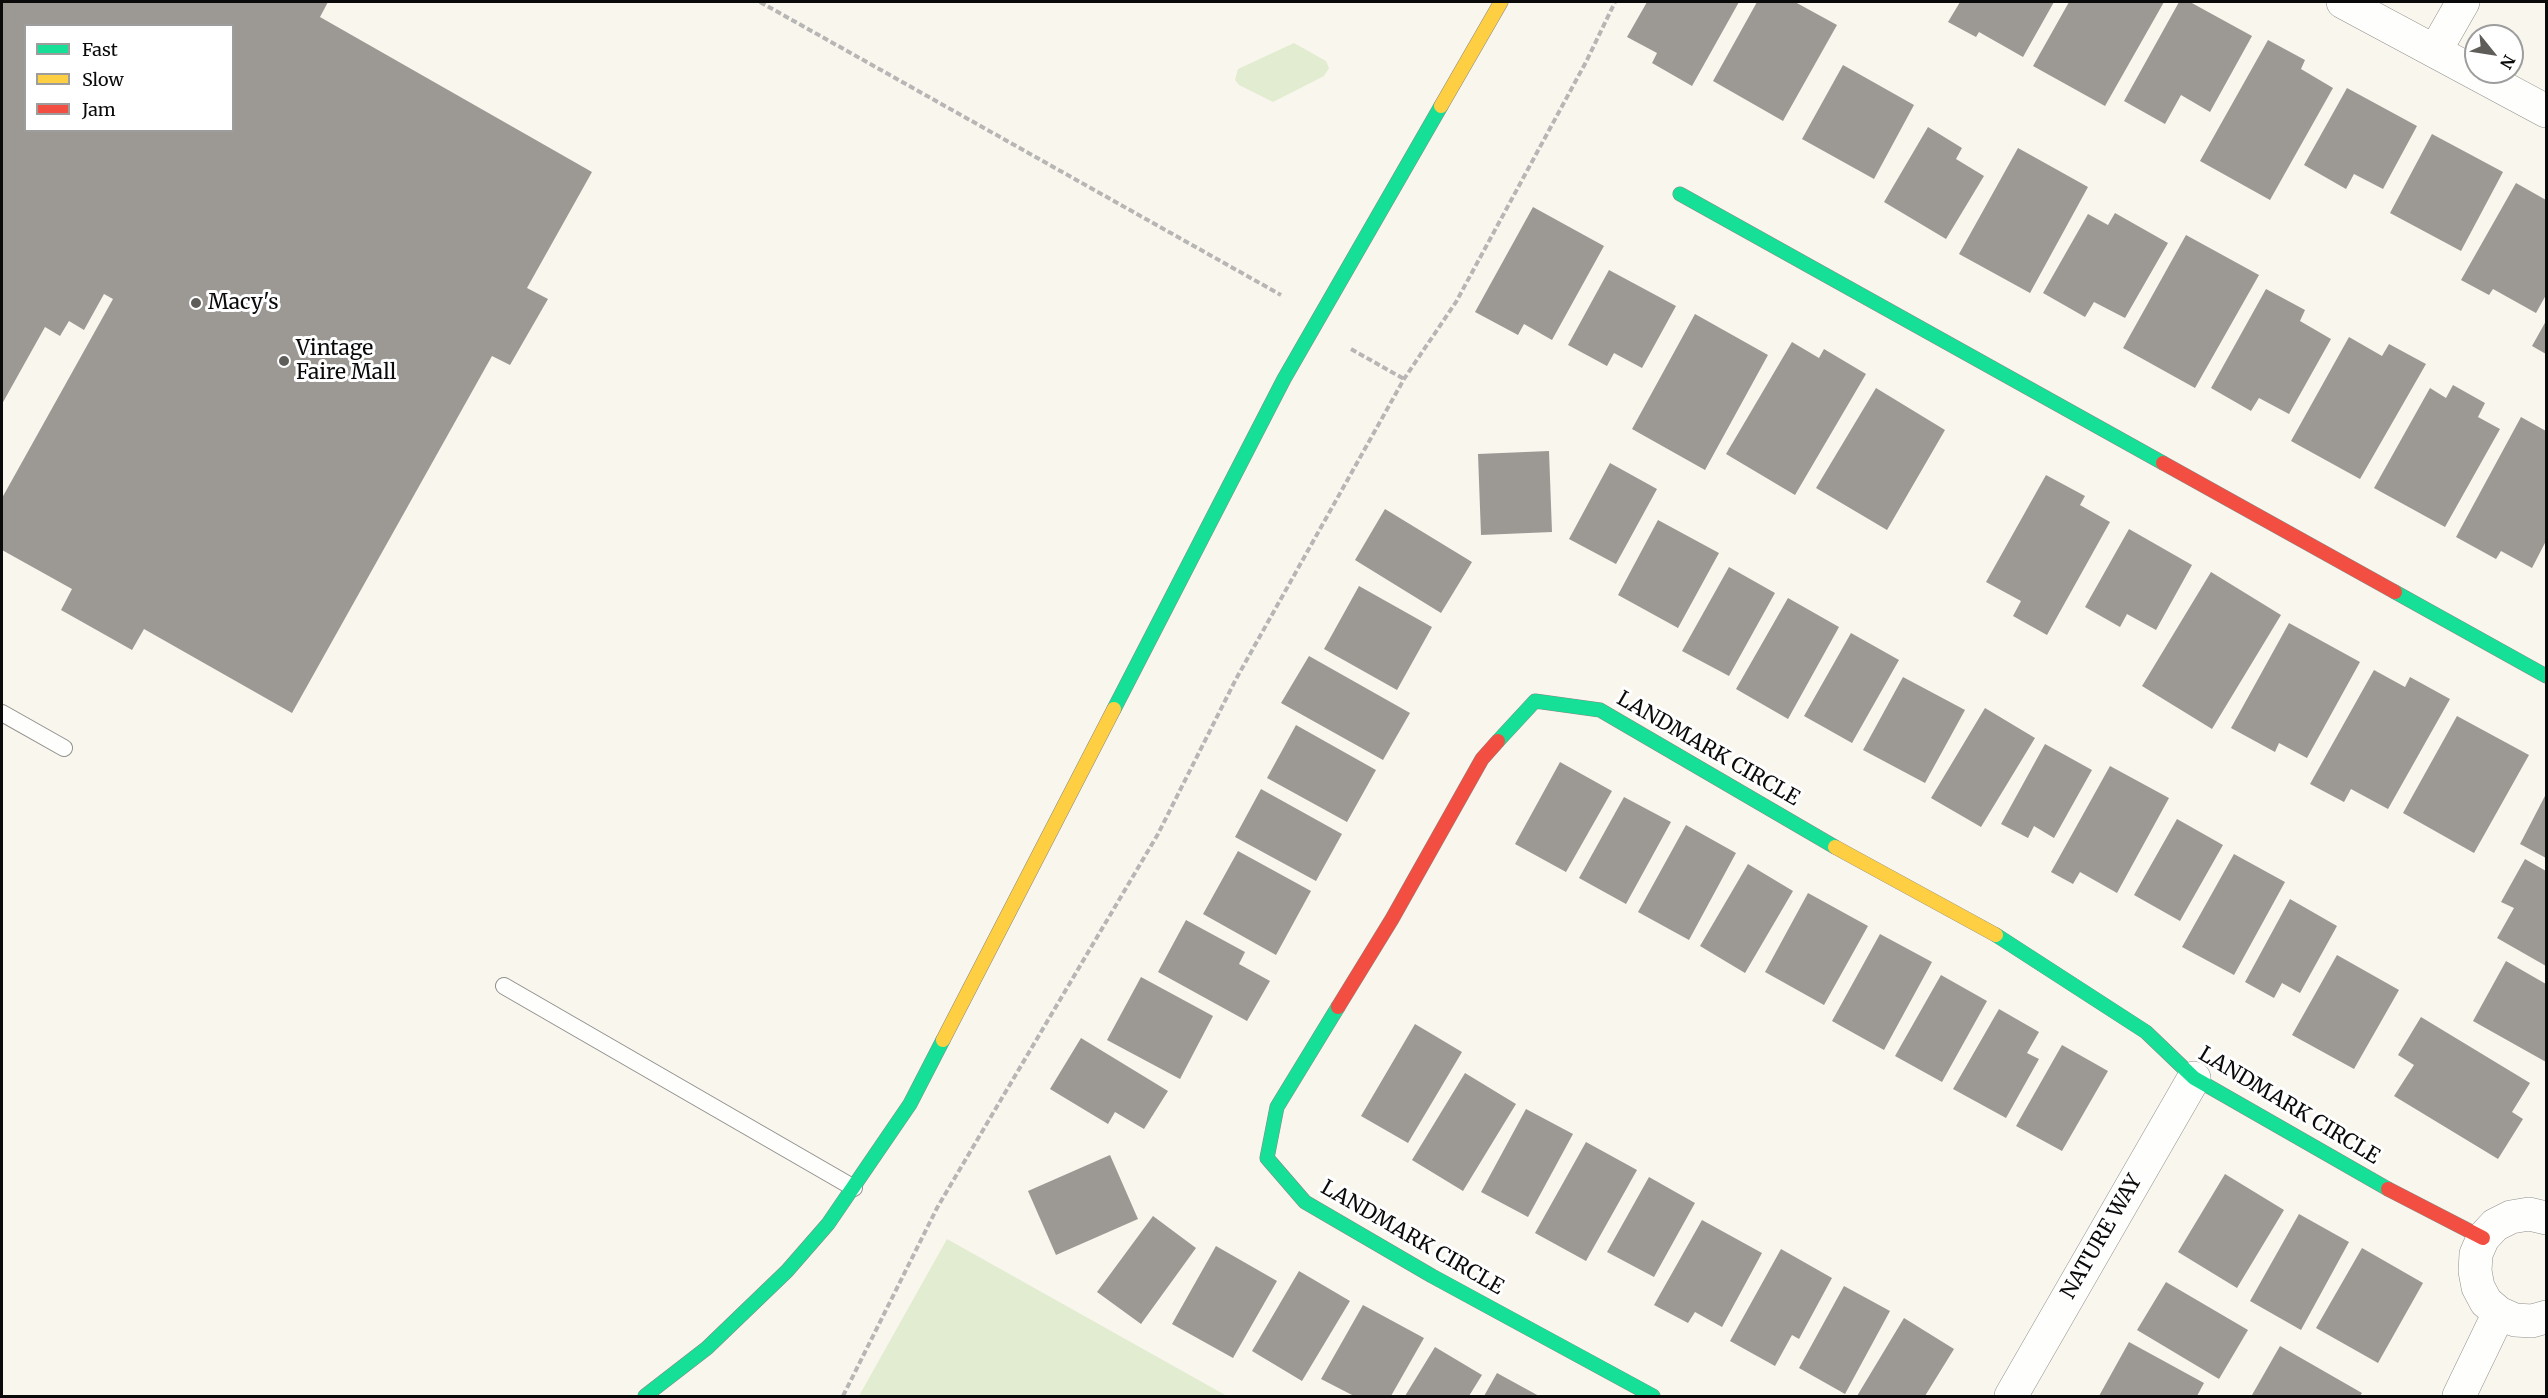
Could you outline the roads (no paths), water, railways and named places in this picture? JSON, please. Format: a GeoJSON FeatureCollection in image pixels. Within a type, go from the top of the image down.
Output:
{"type":"FeatureCollection","features":[{"type":"Feature","properties":{"kind":"street"},"geometry":{"type":"LineString","coordinates":[[645,1396],[707,1348],[742,1316],[821,1232],[854,1188],[910,1104],[1284,379],[1400,173],[1501,2]]}},
{"type":"Feature","properties":{"kind":"street"},"geometry":{"type":"LineString","coordinates":[[2343,2],[2547,111]]}},
{"type":"Feature","properties":{"kind":"street"},"geometry":{"type":"LineString","coordinates":[[2435,51],[2463,2]]}},
{"type":"Feature","properties":{"kind":"street"},"geometry":{"type":"LineString","coordinates":[[1680,194],[2547,676]]}},
{"type":"Feature","properties":{"kind":"street","name":"LANDMARK CIRCLE"},"geometry":{"type":"LineString","coordinates":[[1653,1396],[1432,1276],[1305,1202],[1267,1158],[1278,1107],[1392,919],[1482,759],[1535,700],[1600,710],[1801,828],[1990,931],[2146,1032],[2193,1078],[2367,1178],[2483,1238]]}},
{"type":"Feature","properties":{"kind":"street","name":"NATURE WAY"},"geometry":{"type":"LineString","coordinates":[[2011,1396],[2193,1078]]}},
{"type":"Feature","properties":{"kind":"street"},"geometry":{"type":"LineString","coordinates":[[2547,1218],[2529,1214],[2511,1217],[2495,1225],[2483,1238],[2476,1254],[2475,1270],[2478,1287],[2486,1302],[2499,1313],[2515,1320],[2532,1321],[2547,1317]]}},
{"type":"Feature","properties":{"kind":"street"},"geometry":{"type":"LineString","coordinates":[[2459,1396],[2499,1313]]}},
{"type":"Feature","properties":{"kind":"lane"},"geometry":{"type":"LineString","coordinates":[[2,712],[64,748]]}},
{"type":"Feature","properties":{"kind":"lane"},"geometry":{"type":"LineString","coordinates":[[504,986],[854,1188]]}},
{"type":"Feature","properties":{"kind":"place","name":"Macy's"},"geometry":{"type":"Point","coordinates":[196,303]}},
{"type":"Feature","properties":{"kind":"place","name":"Vintage Faire Mall"},"geometry":{"type":"Point","coordinates":[284,361]}}]}
